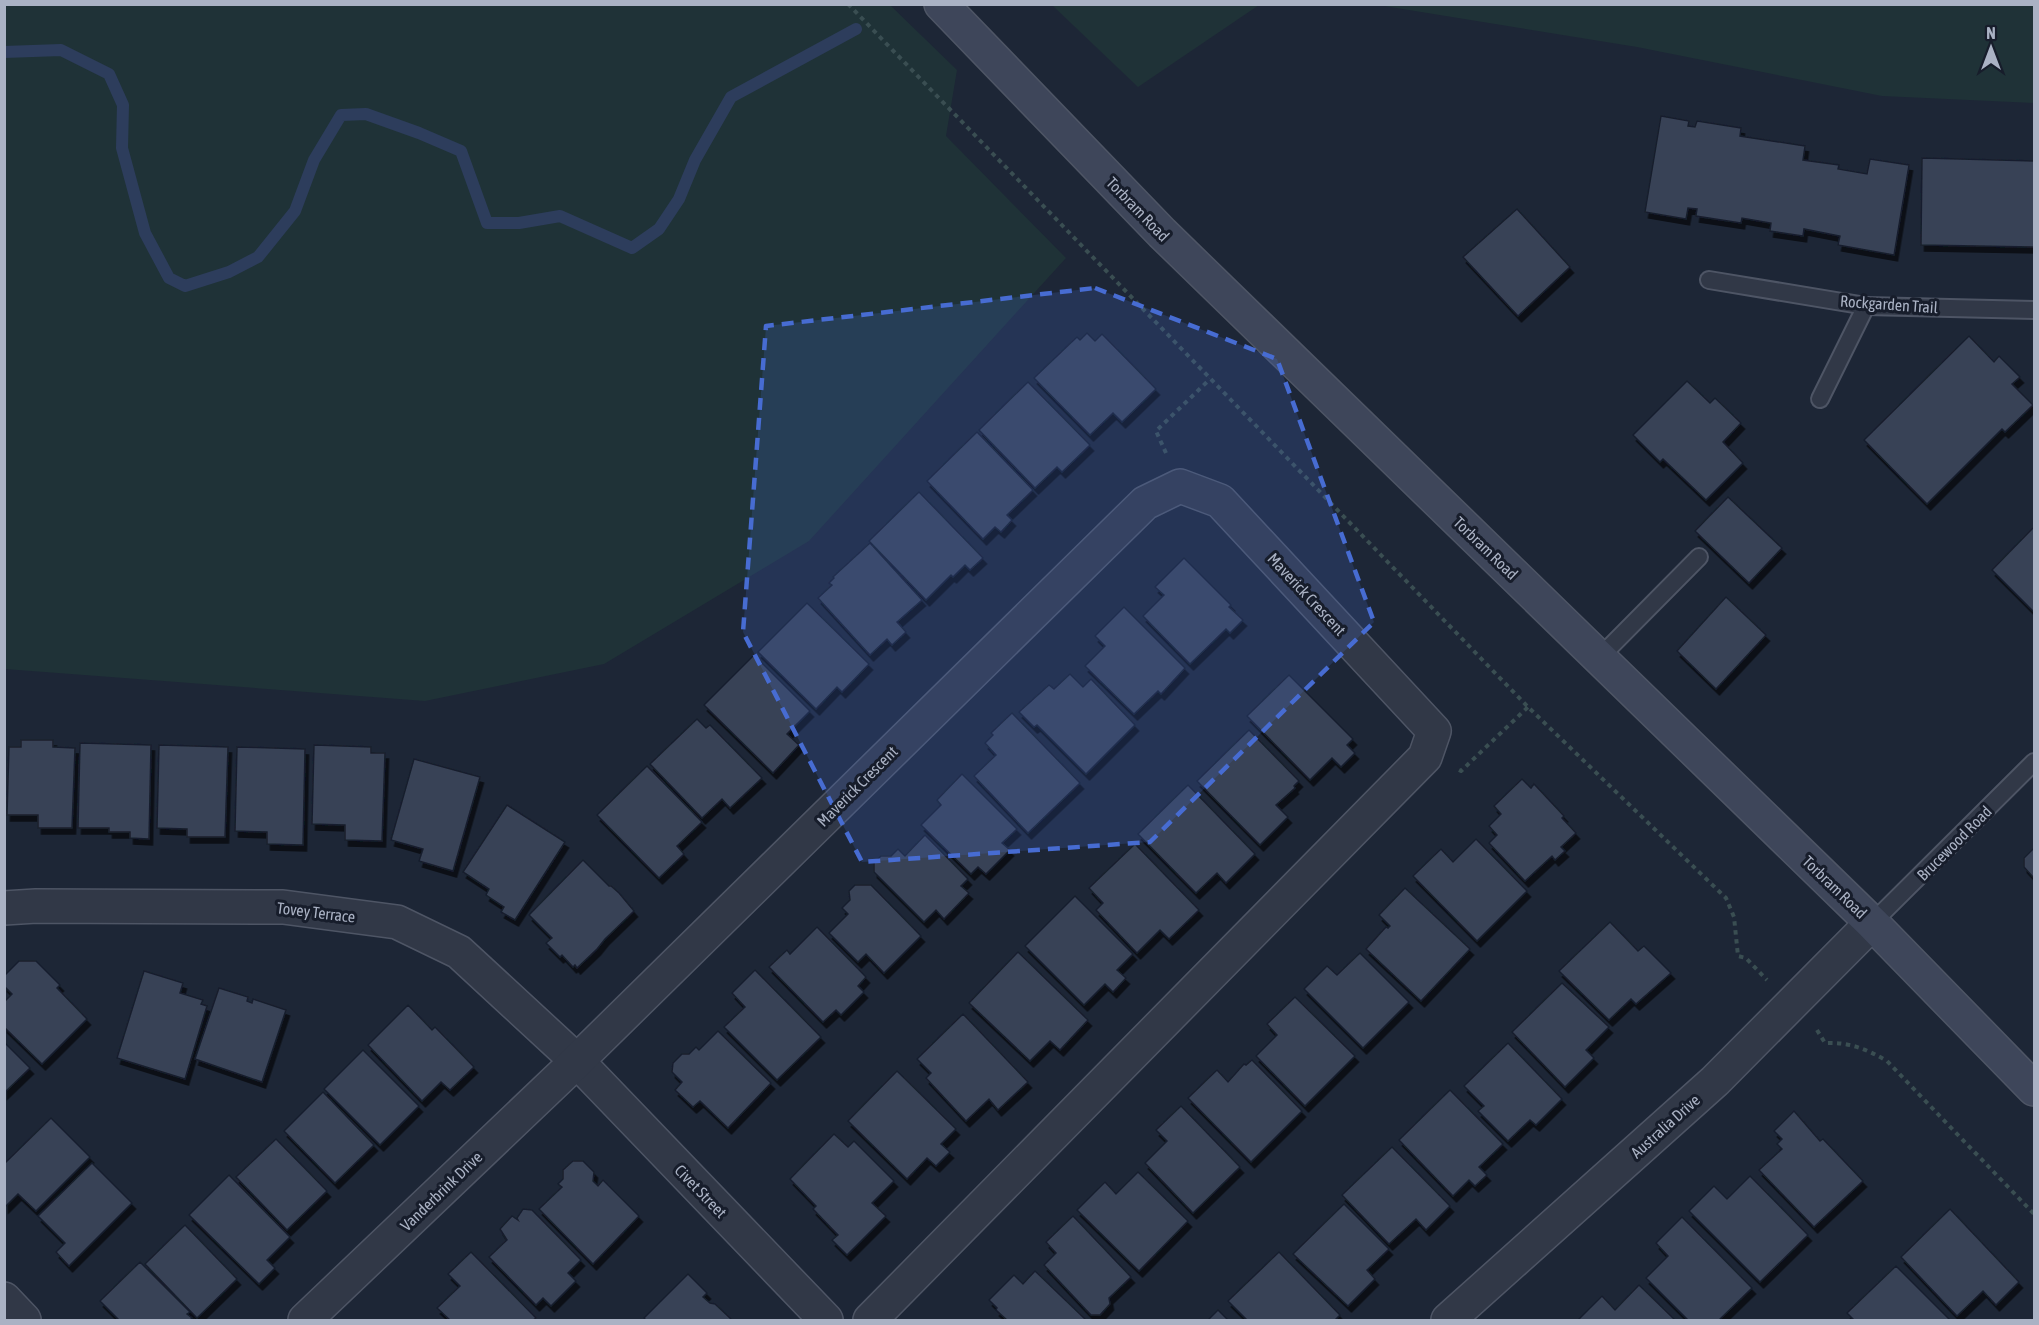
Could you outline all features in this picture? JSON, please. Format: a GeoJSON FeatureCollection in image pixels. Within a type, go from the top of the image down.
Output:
{"type":"FeatureCollection","features":[{"type":"Feature","properties":{"kind":"main road","name":"Torbram Road"},"geometry":{"type":"LineString","coordinates":[[941,4],[1162,233],[1872,923],[2034,1089]]}},
{"type":"Feature","properties":{"kind":"street","name":"Maverick Crescent"},"geometry":{"type":"LineString","coordinates":[[577,1062],[1145,503],[1180,486],[1220,501],[1434,731],[1425,757],[870,1320]]}},
{"type":"Feature","properties":{"kind":"street","name":"Tovey Terrace"},"geometry":{"type":"LineString","coordinates":[[4,908],[36,906],[283,907],[397,922],[459,952],[577,1062]]}},
{"type":"Feature","properties":{"kind":"street","name":"Australia Drive"},"geometry":{"type":"LineString","coordinates":[[1448,1320],[1715,1081],[1872,923]]}},
{"type":"Feature","properties":{"kind":"street","name":"Vanderbrink Drive"},"geometry":{"type":"LineString","coordinates":[[305,1320],[577,1062]]}},
{"type":"Feature","properties":{"kind":"street","name":"Civet Street"},"geometry":{"type":"LineString","coordinates":[[577,1062],[826,1320]]}},
{"type":"Feature","properties":{"kind":"street"},"geometry":{"type":"LineString","coordinates":[[4,1299],[24,1320]]}},
{"type":"Feature","properties":{"kind":"lane","name":"Rockgarden Trail"},"geometry":{"type":"LineString","coordinates":[[1708,280],[1866,306],[2034,310]]}},
{"type":"Feature","properties":{"kind":"lane"},"geometry":{"type":"LineString","coordinates":[[1820,399],[1866,306]]}},
{"type":"Feature","properties":{"kind":"lane"},"geometry":{"type":"LineString","coordinates":[[1599,658],[1699,557]]}},
{"type":"Feature","properties":{"kind":"lane","name":"Brucewood Road"},"geometry":{"type":"LineString","coordinates":[[1872,923],[2034,762]]}},
{"type":"Feature","properties":{"kind":"path"},"geometry":{"type":"LineString","coordinates":[[848,4],[1528,707],[1726,898],[1734,917],[1738,956],[1746,958]]}},
{"type":"Feature","properties":{"kind":"path"},"geometry":{"type":"LineString","coordinates":[[1180,486],[1156,431],[1210,379]]}},
{"type":"Feature","properties":{"kind":"path"},"geometry":{"type":"LineString","coordinates":[[1425,757],[1461,771],[1528,707]]}},
{"type":"Feature","properties":{"kind":"path"},"geometry":{"type":"LineString","coordinates":[[1823,1036],[1825,1043],[1840,1042],[1859,1046],[1887,1061],[2034,1214]]}},
{"type":"Feature","properties":{"kind":"highlighted area"},"geometry":{"type":"Polygon","coordinates":[[[1095,288],[1277,359],[1374,622],[1150,842],[862,862],[743,632],[766,326],[1095,288]]]}},
{"type":"Feature","properties":{"kind":"green space"},"geometry":{"type":"Polygon","coordinates":[[[4,5],[890,5],[957,70],[946,136],[1066,258],[809,541],[604,664],[425,701],[5,669],[4,5]]]}},
{"type":"Feature","properties":{"kind":"green space"},"geometry":{"type":"Polygon","coordinates":[[[1052,5],[1259,5],[1138,87],[1052,5]]]}},
{"type":"Feature","properties":{"kind":"green space"},"geometry":{"type":"Polygon","coordinates":[[[1378,5],[2034,5],[2034,103],[1882,96],[1637,47],[1378,5]]]}},
{"type":"Feature","properties":{"kind":"building"},"geometry":{"type":"Polygon","coordinates":[[[1661,116],[1689,121],[1688,126],[1695,127],[1697,121],[1741,128],[1740,136],[1805,146],[1803,160],[1839,165],[1838,169],[1867,174],[1870,159],[1909,165],[1894,255],[1838,245],[1840,236],[1804,229],[1803,236],[1770,231],[1771,223],[1742,218],[1741,223],[1696,216],[1697,209],[1688,208],[1686,219],[1645,212],[1661,116]]]}},
{"type":"Feature","properties":{"kind":"building"},"geometry":{"type":"Polygon","coordinates":[[[1922,158],[2034,161],[2034,247],[1921,245],[1922,158]]]}},
{"type":"Feature","properties":{"kind":"building"},"geometry":{"type":"Polygon","coordinates":[[[1517,209],[1570,267],[1518,316],[1463,257],[1517,209]]]}},
{"type":"Feature","properties":{"kind":"building"},"geometry":{"type":"Polygon","coordinates":[[[1087,333],[1095,341],[1102,334],[1156,389],[1122,422],[1113,413],[1090,435],[1034,378],[1077,337],[1080,340],[1087,333]]]}},
{"type":"Feature","properties":{"kind":"building"},"geometry":{"type":"Polygon","coordinates":[[[1969,336],[1994,362],[1999,356],[2020,377],[2012,384],[2033,405],[2005,432],[2002,429],[1927,504],[1864,440],[1969,336]]]}},
{"type":"Feature","properties":{"kind":"building"},"geometry":{"type":"Polygon","coordinates":[[[1687,381],[1710,403],[1715,398],[1741,423],[1723,442],[1743,463],[1706,500],[1663,459],[1660,462],[1633,435],[1687,381]]]}},
{"type":"Feature","properties":{"kind":"building"},"geometry":{"type":"Polygon","coordinates":[[[1028,382],[1090,445],[1062,472],[1057,467],[1035,488],[979,430],[1028,382]]]}},
{"type":"Feature","properties":{"kind":"building"},"geometry":{"type":"Polygon","coordinates":[[[977,432],[1033,490],[1007,515],[1012,520],[1001,532],[995,527],[983,539],[927,481],[977,432]]]}},
{"type":"Feature","properties":{"kind":"building"},"geometry":{"type":"Polygon","coordinates":[[[919,492],[983,558],[970,570],[965,565],[953,577],[951,575],[926,600],[869,541],[919,492]]]}},
{"type":"Feature","properties":{"kind":"building"},"geometry":{"type":"Polygon","coordinates":[[[1728,497],[1782,548],[1749,583],[1695,531],[1728,497]]]}},
{"type":"Feature","properties":{"kind":"building"},"geometry":{"type":"Polygon","coordinates":[[[2034,527],[2034,612],[1992,570],[2034,527]]]}},
{"type":"Feature","properties":{"kind":"building"},"geometry":{"type":"Polygon","coordinates":[[[870,543],[922,600],[897,622],[906,632],[892,645],[887,639],[870,655],[818,598],[832,585],[829,583],[833,577],[870,543]]]}},
{"type":"Feature","properties":{"kind":"building"},"geometry":{"type":"Polygon","coordinates":[[[1184,558],[1243,620],[1230,633],[1226,629],[1190,664],[1143,616],[1164,595],[1155,587],[1184,558]]]}},
{"type":"Feature","properties":{"kind":"building"},"geometry":{"type":"Polygon","coordinates":[[[1726,597],[1766,635],[1716,689],[1677,651],[1726,597]]]}},
{"type":"Feature","properties":{"kind":"building"},"geometry":{"type":"Polygon","coordinates":[[[807,603],[869,664],[842,692],[837,687],[816,709],[758,652],[807,603]]]}},
{"type":"Feature","properties":{"kind":"building"},"geometry":{"type":"Polygon","coordinates":[[[1124,607],[1185,668],[1161,694],[1158,691],[1134,714],[1085,666],[1105,646],[1095,636],[1124,607]]]}},
{"type":"Feature","properties":{"kind":"building"},"geometry":{"type":"Polygon","coordinates":[[[754,655],[810,711],[787,734],[799,745],[773,773],[704,705],[754,655]]]}},
{"type":"Feature","properties":{"kind":"building"},"geometry":{"type":"Polygon","coordinates":[[[1070,674],[1083,687],[1091,679],[1135,725],[1086,774],[1037,725],[1034,727],[1019,712],[1049,685],[1054,689],[1070,674]]]}},
{"type":"Feature","properties":{"kind":"building"},"geometry":{"type":"Polygon","coordinates":[[[1289,675],[1353,739],[1347,745],[1355,753],[1341,767],[1332,758],[1310,780],[1247,716],[1289,675]]]}},
{"type":"Feature","properties":{"kind":"building"},"geometry":{"type":"Polygon","coordinates":[[[1012,713],[1080,783],[1028,833],[974,776],[996,755],[985,743],[993,735],[991,733],[1012,713]]]}},
{"type":"Feature","properties":{"kind":"building"},"geometry":{"type":"Polygon","coordinates":[[[697,719],[706,728],[710,725],[762,778],[730,808],[722,799],[702,818],[650,764],[697,719]]]}},
{"type":"Feature","properties":{"kind":"building"},"geometry":{"type":"Polygon","coordinates":[[[1249,730],[1299,781],[1294,786],[1295,788],[1276,805],[1288,817],[1260,845],[1197,781],[1249,730]]]}},
{"type":"Feature","properties":{"kind":"building"},"geometry":{"type":"Polygon","coordinates":[[[21,740],[53,740],[53,747],[75,748],[72,828],[38,828],[38,815],[7,815],[9,747],[21,747],[21,740]]]}},
{"type":"Feature","properties":{"kind":"building"},"geometry":{"type":"Polygon","coordinates":[[[80,743],[151,745],[149,839],[130,838],[130,832],[109,832],[109,828],[78,828],[80,743]]]}},
{"type":"Feature","properties":{"kind":"building"},"geometry":{"type":"Polygon","coordinates":[[[159,745],[228,747],[225,837],[187,837],[187,829],[157,828],[159,745]]]}},
{"type":"Feature","properties":{"kind":"building"},"geometry":{"type":"Polygon","coordinates":[[[314,745],[371,747],[371,753],[385,753],[382,841],[345,840],[345,825],[312,824],[314,745]]]}},
{"type":"Feature","properties":{"kind":"building"},"geometry":{"type":"Polygon","coordinates":[[[237,747],[305,749],[303,845],[267,844],[267,832],[235,831],[237,747]]]}},
{"type":"Feature","properties":{"kind":"building"},"geometry":{"type":"Polygon","coordinates":[[[414,759],[480,777],[453,871],[419,861],[423,849],[391,840],[414,759]]]}},
{"type":"Feature","properties":{"kind":"building"},"geometry":{"type":"Polygon","coordinates":[[[647,766],[702,822],[677,846],[684,854],[659,878],[597,815],[647,766]]]}},
{"type":"Feature","properties":{"kind":"building"},"geometry":{"type":"Polygon","coordinates":[[[962,774],[1017,829],[1002,843],[1010,850],[986,874],[978,867],[971,874],[921,825],[941,805],[937,800],[962,774]]]}},
{"type":"Feature","properties":{"kind":"building"},"geometry":{"type":"Polygon","coordinates":[[[1522,779],[1531,788],[1534,784],[1564,816],[1562,818],[1576,833],[1561,847],[1565,851],[1555,860],[1552,856],[1525,881],[1489,843],[1497,835],[1489,826],[1501,814],[1494,806],[1522,779]]]}},
{"type":"Feature","properties":{"kind":"building"},"geometry":{"type":"Polygon","coordinates":[[[1188,785],[1255,854],[1226,883],[1217,873],[1196,893],[1138,834],[1188,785]]]}},
{"type":"Feature","properties":{"kind":"building"},"geometry":{"type":"Polygon","coordinates":[[[507,805],[565,842],[515,920],[501,912],[504,907],[486,895],[489,889],[463,872],[507,805]]]}},
{"type":"Feature","properties":{"kind":"building"},"geometry":{"type":"Polygon","coordinates":[[[925,835],[968,879],[961,886],[969,893],[944,919],[936,910],[924,922],[874,872],[874,863],[881,856],[891,856],[898,849],[905,856],[925,835]]]}},
{"type":"Feature","properties":{"kind":"building"},"geometry":{"type":"Polygon","coordinates":[[[1476,839],[1527,891],[1477,941],[1413,876],[1441,849],[1453,862],[1476,839]]]}},
{"type":"Feature","properties":{"kind":"building"},"geometry":{"type":"Polygon","coordinates":[[[1135,844],[1199,910],[1169,939],[1160,930],[1137,953],[1096,910],[1103,903],[1089,888],[1135,844]]]}},
{"type":"Feature","properties":{"kind":"building"},"geometry":{"type":"Polygon","coordinates":[[[2034,848],[2034,878],[2024,867],[2024,858],[2034,848]]]}},
{"type":"Feature","properties":{"kind":"building"},"geometry":{"type":"Polygon","coordinates":[[[583,860],[619,893],[634,911],[577,968],[575,965],[573,967],[562,955],[560,957],[546,943],[552,938],[529,915],[583,860]]]}},
{"type":"Feature","properties":{"kind":"building"},"geometry":{"type":"Polygon","coordinates":[[[855,885],[871,885],[921,936],[884,973],[866,954],[858,962],[829,933],[848,914],[842,908],[850,900],[849,891],[855,885]]]}},
{"type":"Feature","properties":{"kind":"building"},"geometry":{"type":"Polygon","coordinates":[[[1405,888],[1470,949],[1421,1001],[1366,949],[1386,927],[1390,926],[1379,915],[1405,888]]]}},
{"type":"Feature","properties":{"kind":"building"},"geometry":{"type":"Polygon","coordinates":[[[1075,896],[1133,954],[1117,970],[1126,978],[1113,992],[1105,984],[1084,1005],[1025,946],[1075,896]]]}},
{"type":"Feature","properties":{"kind":"building"},"geometry":{"type":"Polygon","coordinates":[[[1610,922],[1638,951],[1644,946],[1671,973],[1636,1004],[1631,999],[1609,1020],[1559,971],[1610,922]]]}},
{"type":"Feature","properties":{"kind":"building"},"geometry":{"type":"Polygon","coordinates":[[[817,927],[866,977],[858,986],[864,992],[841,1015],[836,1010],[823,1022],[769,967],[787,950],[790,954],[817,927]]]}},
{"type":"Feature","properties":{"kind":"building"},"geometry":{"type":"Polygon","coordinates":[[[1018,952],[1088,1020],[1060,1050],[1050,1041],[1030,1061],[969,1003],[1018,952]]]}},
{"type":"Feature","properties":{"kind":"building"},"geometry":{"type":"Polygon","coordinates":[[[1360,953],[1409,1002],[1363,1048],[1304,989],[1327,966],[1337,975],[1360,953]]]}},
{"type":"Feature","properties":{"kind":"building"},"geometry":{"type":"Polygon","coordinates":[[[19,961],[36,961],[60,985],[57,988],[87,1019],[42,1064],[4,1027],[4,1002],[12,994],[4,986],[4,976],[19,961]]]}},
{"type":"Feature","properties":{"kind":"building"},"geometry":{"type":"Polygon","coordinates":[[[755,970],[821,1037],[777,1080],[724,1027],[745,1007],[732,993],[755,970]]]}},
{"type":"Feature","properties":{"kind":"building"},"geometry":{"type":"Polygon","coordinates":[[[144,971],[183,983],[180,993],[203,1000],[201,1004],[207,1006],[185,1079],[117,1058],[144,971]]]}},
{"type":"Feature","properties":{"kind":"building"},"geometry":{"type":"Polygon","coordinates":[[[1562,983],[1609,1027],[1586,1050],[1594,1058],[1565,1087],[1512,1032],[1562,983]]]}},
{"type":"Feature","properties":{"kind":"building"},"geometry":{"type":"Polygon","coordinates":[[[219,988],[248,997],[247,1001],[252,1003],[253,999],[286,1010],[262,1082],[195,1059],[219,988]]]}},
{"type":"Feature","properties":{"kind":"building"},"geometry":{"type":"Polygon","coordinates":[[[1295,997],[1355,1056],[1305,1106],[1256,1056],[1277,1035],[1267,1024],[1295,997]]]}},
{"type":"Feature","properties":{"kind":"building"},"geometry":{"type":"Polygon","coordinates":[[[408,1005],[432,1030],[435,1027],[474,1067],[450,1090],[441,1082],[422,1101],[368,1045],[408,1005]]]}},
{"type":"Feature","properties":{"kind":"building"},"geometry":{"type":"Polygon","coordinates":[[[963,1014],[1028,1082],[998,1110],[989,1099],[966,1121],[926,1078],[931,1073],[917,1059],[963,1014]]]}},
{"type":"Feature","properties":{"kind":"building"},"geometry":{"type":"Polygon","coordinates":[[[718,1031],[771,1083],[728,1128],[700,1101],[693,1107],[675,1090],[682,1082],[672,1072],[673,1063],[682,1054],[689,1054],[696,1047],[699,1050],[718,1031]]]}},
{"type":"Feature","properties":{"kind":"building"},"geometry":{"type":"Polygon","coordinates":[[[4,1042],[30,1068],[4,1093],[4,1042]]]}},
{"type":"Feature","properties":{"kind":"building"},"geometry":{"type":"Polygon","coordinates":[[[1508,1043],[1562,1099],[1536,1125],[1530,1120],[1508,1141],[1478,1111],[1484,1106],[1464,1086],[1508,1043]]]}},
{"type":"Feature","properties":{"kind":"building"},"geometry":{"type":"Polygon","coordinates":[[[363,1050],[419,1106],[380,1145],[324,1089],[363,1050]]]}},
{"type":"Feature","properties":{"kind":"building"},"geometry":{"type":"Polygon","coordinates":[[[1252,1060],[1302,1111],[1251,1162],[1188,1098],[1217,1070],[1228,1082],[1244,1064],[1252,1060]]]}},
{"type":"Feature","properties":{"kind":"building"},"geometry":{"type":"Polygon","coordinates":[[[897,1071],[956,1129],[941,1144],[950,1152],[936,1166],[927,1158],[907,1179],[848,1121],[897,1071]]]}},
{"type":"Feature","properties":{"kind":"building"},"geometry":{"type":"Polygon","coordinates":[[[1450,1090],[1503,1144],[1479,1167],[1487,1175],[1475,1186],[1469,1180],[1453,1196],[1399,1140],[1450,1090]]]}},
{"type":"Feature","properties":{"kind":"building"},"geometry":{"type":"Polygon","coordinates":[[[323,1092],[374,1145],[335,1183],[284,1131],[323,1092]]]}},
{"type":"Feature","properties":{"kind":"building"},"geometry":{"type":"Polygon","coordinates":[[[1181,1106],[1240,1167],[1193,1213],[1145,1163],[1167,1141],[1156,1130],[1181,1106]]]}},
{"type":"Feature","properties":{"kind":"building"},"geometry":{"type":"Polygon","coordinates":[[[1794,1111],[1820,1141],[1823,1139],[1863,1181],[1814,1227],[1759,1170],[1782,1149],[1777,1144],[1782,1139],[1774,1131],[1794,1111]]]}},
{"type":"Feature","properties":{"kind":"building"},"geometry":{"type":"Polygon","coordinates":[[[51,1118],[90,1157],[36,1211],[18,1194],[5,1207],[4,1164],[51,1118]]]}},
{"type":"Feature","properties":{"kind":"building"},"geometry":{"type":"Polygon","coordinates":[[[834,1134],[848,1147],[854,1141],[894,1181],[872,1203],[886,1216],[847,1255],[832,1240],[838,1235],[813,1209],[816,1206],[790,1179],[834,1134]]]}},
{"type":"Feature","properties":{"kind":"building"},"geometry":{"type":"Polygon","coordinates":[[[276,1139],[327,1191],[287,1230],[236,1177],[276,1139]]]}},
{"type":"Feature","properties":{"kind":"building"},"geometry":{"type":"Polygon","coordinates":[[[1392,1147],[1450,1206],[1426,1230],[1416,1219],[1389,1244],[1342,1195],[1392,1147]]]}},
{"type":"Feature","properties":{"kind":"building"},"geometry":{"type":"Polygon","coordinates":[[[573,1161],[583,1161],[594,1172],[593,1181],[598,1186],[603,1180],[639,1216],[593,1264],[539,1209],[562,1187],[558,1184],[563,1179],[563,1170],[573,1161]]]}},
{"type":"Feature","properties":{"kind":"building"},"geometry":{"type":"Polygon","coordinates":[[[92,1163],[132,1203],[69,1266],[56,1252],[65,1243],[38,1216],[92,1163]]]}},
{"type":"Feature","properties":{"kind":"building"},"geometry":{"type":"Polygon","coordinates":[[[1138,1172],[1188,1221],[1139,1271],[1077,1210],[1105,1182],[1116,1194],[1138,1172]]]}},
{"type":"Feature","properties":{"kind":"building"},"geometry":{"type":"Polygon","coordinates":[[[229,1175],[290,1237],[267,1260],[275,1268],[259,1284],[189,1215],[229,1175]]]}},
{"type":"Feature","properties":{"kind":"building"},"geometry":{"type":"Polygon","coordinates":[[[1750,1176],[1808,1235],[1760,1282],[1689,1211],[1714,1186],[1727,1199],[1750,1176]]]}},
{"type":"Feature","properties":{"kind":"building"},"geometry":{"type":"Polygon","coordinates":[[[1344,1204],[1389,1249],[1367,1270],[1375,1279],[1348,1306],[1293,1254],[1344,1204]]]}},
{"type":"Feature","properties":{"kind":"building"},"geometry":{"type":"Polygon","coordinates":[[[523,1209],[532,1210],[581,1260],[568,1273],[576,1281],[551,1306],[543,1298],[536,1305],[489,1257],[507,1240],[500,1229],[512,1216],[518,1220],[523,1209]]]}},
{"type":"Feature","properties":{"kind":"building"},"geometry":{"type":"Polygon","coordinates":[[[1950,1209],[2019,1282],[1996,1305],[1983,1291],[1957,1316],[1901,1257],[1950,1209]]]}},
{"type":"Feature","properties":{"kind":"building"},"geometry":{"type":"Polygon","coordinates":[[[1073,1216],[1131,1277],[1109,1298],[1110,1304],[1100,1315],[1091,1315],[1044,1265],[1056,1253],[1046,1242],[1073,1216]]]}},
{"type":"Feature","properties":{"kind":"building"},"geometry":{"type":"Polygon","coordinates":[[[1682,1217],[1752,1288],[1719,1320],[1688,1320],[1646,1278],[1668,1256],[1656,1243],[1682,1217]]]}},
{"type":"Feature","properties":{"kind":"building"},"geometry":{"type":"Polygon","coordinates":[[[185,1225],[237,1279],[197,1318],[145,1264],[185,1225]]]}},
{"type":"Feature","properties":{"kind":"building"},"geometry":{"type":"Polygon","coordinates":[[[471,1252],[536,1318],[533,1320],[450,1320],[437,1308],[460,1286],[448,1274],[471,1252]]]}},
{"type":"Feature","properties":{"kind":"building"},"geometry":{"type":"Polygon","coordinates":[[[1279,1252],[1340,1315],[1335,1320],[1247,1320],[1228,1301],[1279,1252]]]}},
{"type":"Feature","properties":{"kind":"building"},"geometry":{"type":"Polygon","coordinates":[[[140,1262],[190,1312],[187,1314],[192,1318],[190,1320],[119,1320],[100,1301],[140,1262]]]}},
{"type":"Feature","properties":{"kind":"building"},"geometry":{"type":"Polygon","coordinates":[[[1896,1266],[1950,1320],[1854,1320],[1847,1313],[1896,1266]]]}},
{"type":"Feature","properties":{"kind":"building"},"geometry":{"type":"Polygon","coordinates":[[[1035,1271],[1086,1320],[1007,1320],[996,1310],[997,1308],[989,1300],[1014,1275],[1023,1284],[1035,1271]]]}},
{"type":"Feature","properties":{"kind":"building"},"geometry":{"type":"Polygon","coordinates":[[[688,1274],[707,1293],[703,1297],[715,1304],[732,1320],[646,1320],[644,1318],[688,1274]]]}},
{"type":"Feature","properties":{"kind":"building"},"geometry":{"type":"Polygon","coordinates":[[[1639,1285],[1675,1320],[1578,1320],[1602,1296],[1615,1310],[1639,1285]]]}},
{"type":"Feature","properties":{"kind":"building"},"geometry":{"type":"Polygon","coordinates":[[[1218,1310],[1228,1320],[1208,1320],[1218,1310]]]}},
{"type":"Feature","properties":{"kind":"waterway"},"geometry":{"type":"LineString","coordinates":[[4,52],[61,50],[109,74],[123,105],[122,148],[145,233],[169,278],[185,286],[229,272],[258,257],[295,211],[314,160],[341,115],[366,114],[461,151],[487,223],[519,223],[560,216],[632,248],[659,229],[679,199],[695,160],[731,97],[856,29]]}}]}
